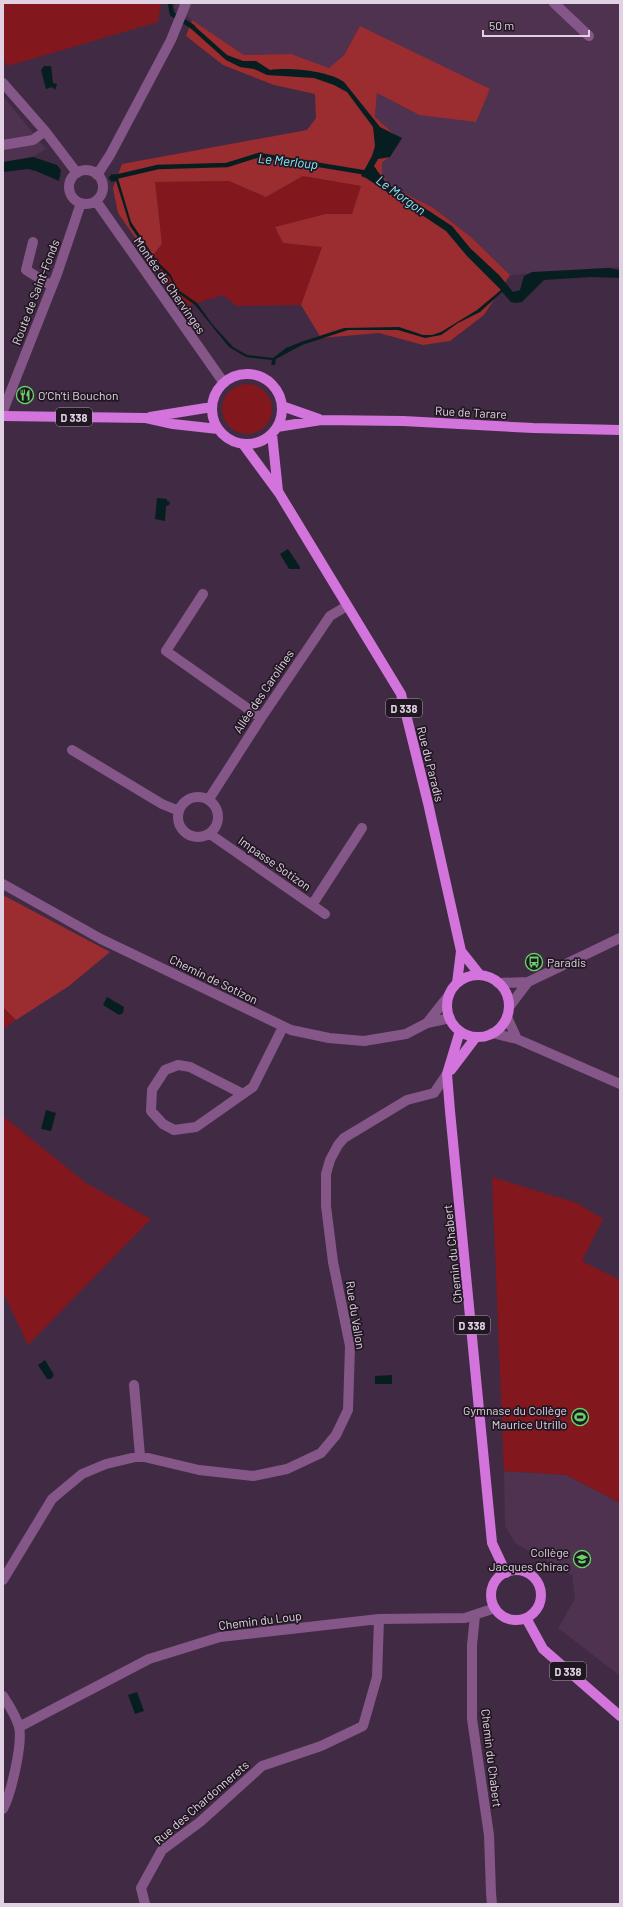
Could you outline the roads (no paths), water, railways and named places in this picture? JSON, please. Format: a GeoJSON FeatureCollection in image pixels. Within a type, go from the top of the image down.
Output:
{"type":"FeatureCollection","features":[{"type":"Feature","properties":{"kind":"main road"},"geometry":{"type":"LineString","coordinates":[[237,375],[256,375],[273,385],[279,395],[282,406],[281,417],[275,430],[262,441],[252,444],[243,444],[233,441],[218,429],[214,422],[212,407],[215,393],[224,383],[237,375]]}},
{"type":"Feature","properties":{"kind":"main road","name":"Rue de Tarare"},"geometry":{"type":"LineString","coordinates":[[282,406],[321,420]]}},
{"type":"Feature","properties":{"kind":"main road","name":"D 338"},"geometry":{"type":"LineString","coordinates":[[3,416],[146,418],[212,407]]}},
{"type":"Feature","properties":{"kind":"main road","name":"D 338"},"geometry":{"type":"LineString","coordinates":[[146,418],[173,424],[218,429]]}},
{"type":"Feature","properties":{"kind":"main road","name":"Rue de Tarare"},"geometry":{"type":"LineString","coordinates":[[275,430],[321,420],[403,421],[533,428],[620,430]]}},
{"type":"Feature","properties":{"kind":"main road","name":"Rue du Paradis"},"geometry":{"type":"LineString","coordinates":[[275,430],[278,493]]}},
{"type":"Feature","properties":{"kind":"main road","name":"Rue du Paradis"},"geometry":{"type":"LineString","coordinates":[[243,444],[278,493],[401,694],[461,951],[458,983]]}},
{"type":"Feature","properties":{"kind":"main road","name":"Rue du Paradis"},"geometry":{"type":"LineString","coordinates":[[461,951],[480,975]]}},
{"type":"Feature","properties":{"kind":"main road"},"geometry":{"type":"LineString","coordinates":[[480,975],[490,977],[498,983],[504,990],[508,1012],[503,1024],[492,1033],[476,1037],[460,1031],[450,1018],[447,1002],[449,995],[458,983],[464,978],[480,975]]}},
{"type":"Feature","properties":{"kind":"main road","name":"Chemin du Chabert"},"geometry":{"type":"LineString","coordinates":[[460,1031],[447,1074],[492,1543],[506,1573]]}},
{"type":"Feature","properties":{"kind":"main road"},"geometry":{"type":"LineString","coordinates":[[447,1074],[476,1037]]}},
{"type":"Feature","properties":{"kind":"main road"},"geometry":{"type":"LineString","coordinates":[[513,1571],[525,1572],[537,1582],[540,1590],[540,1600],[537,1608],[526,1618],[516,1620],[508,1619],[495,1608],[491,1598],[492,1590],[497,1579],[506,1573],[513,1571]]}},
{"type":"Feature","properties":{"kind":"main road","name":"D 338"},"geometry":{"type":"LineString","coordinates":[[526,1618],[543,1649],[620,1716]]}},
{"type":"Feature","properties":{"kind":"street"},"geometry":{"type":"LineString","coordinates":[[97,175],[110,155],[170,40],[186,3]]}},
{"type":"Feature","properties":{"kind":"street"},"geometry":{"type":"LineString","coordinates":[[554,3],[589,36]]}},
{"type":"Feature","properties":{"kind":"street"},"geometry":{"type":"LineString","coordinates":[[3,82],[45,131],[77,173]]}},
{"type":"Feature","properties":{"kind":"street"},"geometry":{"type":"LineString","coordinates":[[3,145],[33,140],[45,131]]}},
{"type":"Feature","properties":{"kind":"street"},"geometry":{"type":"LineString","coordinates":[[84,170],[90,171],[97,175],[103,186],[100,197],[91,204],[81,203],[75,200],[69,190],[71,179],[77,173],[84,170]]}},
{"type":"Feature","properties":{"kind":"street","name":"Montée de Chervinges"},"geometry":{"type":"LineString","coordinates":[[96,201],[224,383]]}},
{"type":"Feature","properties":{"kind":"street","name":"Route de Saint-Fonds"},"geometry":{"type":"LineString","coordinates":[[3,411],[52,286],[81,203]]}},
{"type":"Feature","properties":{"kind":"street"},"geometry":{"type":"LineString","coordinates":[[34,242],[26,270],[52,286]]}},
{"type":"Feature","properties":{"kind":"street"},"geometry":{"type":"LineString","coordinates":[[203,594],[166,651],[261,718]]}},
{"type":"Feature","properties":{"kind":"street","name":"Allée des Carolines"},"geometry":{"type":"LineString","coordinates":[[209,799],[261,718],[330,616],[347,606]]}},
{"type":"Feature","properties":{"kind":"street"},"geometry":{"type":"LineString","coordinates":[[72,750],[162,804],[179,811]]}},
{"type":"Feature","properties":{"kind":"street"},"geometry":{"type":"LineString","coordinates":[[204,797],[209,799],[214,804],[219,816],[218,823],[210,834],[198,837],[187,833],[179,824],[179,811],[182,805],[191,798],[204,797]]}},
{"type":"Feature","properties":{"kind":"street"},"geometry":{"type":"LineString","coordinates":[[312,905],[362,828]]}},
{"type":"Feature","properties":{"kind":"street","name":"Impasse Sotizon"},"geometry":{"type":"LineString","coordinates":[[210,834],[325,914]]}},
{"type":"Feature","properties":{"kind":"street","name":"Chemin de Sotizon"},"geometry":{"type":"LineString","coordinates":[[3,884],[101,938],[291,1030],[329,1038],[364,1041],[406,1034],[427,1023],[450,1018]]}},
{"type":"Feature","properties":{"kind":"street"},"geometry":{"type":"LineString","coordinates":[[498,983],[528,982],[620,938]]}},
{"type":"Feature","properties":{"kind":"street"},"geometry":{"type":"LineString","coordinates":[[518,1039],[508,1012],[528,982]]}},
{"type":"Feature","properties":{"kind":"street","name":"Chemin de Sotizon"},"geometry":{"type":"LineString","coordinates":[[427,1023],[449,995]]}},
{"type":"Feature","properties":{"kind":"street"},"geometry":{"type":"LineString","coordinates":[[243,1094],[190,1067],[178,1065],[165,1070],[152,1090],[151,1111],[162,1124],[174,1130],[196,1127],[253,1087],[283,1027]]}},
{"type":"Feature","properties":{"kind":"street"},"geometry":{"type":"LineString","coordinates":[[492,1033],[518,1039],[620,1084]]}},
{"type":"Feature","properties":{"kind":"street","name":"Rue du Vallon"},"geometry":{"type":"LineString","coordinates":[[3,1580],[52,1499],[82,1474],[106,1464],[140,1456],[199,1470],[253,1476],[287,1469],[321,1453],[336,1435],[348,1410],[350,1346],[333,1262],[326,1206],[326,1174],[330,1160],[338,1145],[344,1138],[407,1100],[434,1093],[447,1074]]}},
{"type":"Feature","properties":{"kind":"street"},"geometry":{"type":"LineString","coordinates":[[134,1385],[140,1456]]}},
{"type":"Feature","properties":{"kind":"street","name":"Chemin du Loup"},"geometry":{"type":"LineString","coordinates":[[19,1727],[149,1659],[213,1639],[379,1619],[465,1618],[495,1608]]}},
{"type":"Feature","properties":{"kind":"street","name":"Chemin du Chabert"},"geometry":{"type":"LineString","coordinates":[[474,1616],[472,1645],[472,1719],[490,1835],[490,1893],[492,1904]]}},
{"type":"Feature","properties":{"kind":"street","name":"Rue des Chardonnerets"},"geometry":{"type":"LineString","coordinates":[[145,1904],[141,1888],[162,1850],[200,1822],[262,1766],[321,1746],[363,1726],[377,1678],[379,1619]]}},
{"type":"Feature","properties":{"kind":"street"},"geometry":{"type":"LineString","coordinates":[[3,1696],[19,1727],[17,1761],[8,1799],[3,1809]]}},
{"type":"Feature","properties":{"kind":"water"},"geometry":{"type":"Polygon","coordinates":[[[190,22],[227,55],[243,61],[256,61],[270,70],[287,69],[308,71],[329,75],[344,82],[380,127],[402,138],[390,157],[378,159],[374,166],[386,183],[452,226],[470,248],[499,275],[513,292],[520,290],[524,276],[532,272],[608,268],[620,270],[620,278],[591,277],[544,280],[522,302],[511,302],[502,292],[480,312],[458,323],[441,335],[425,338],[398,330],[348,330],[302,345],[276,359],[275,365],[271,365],[272,360],[246,357],[229,347],[195,305],[177,292],[170,277],[157,265],[130,226],[116,181],[111,182],[111,174],[117,175],[131,222],[157,261],[171,275],[177,289],[197,303],[212,324],[233,347],[247,355],[273,358],[286,348],[344,328],[399,327],[423,335],[432,335],[441,332],[477,310],[501,290],[467,256],[446,231],[361,176],[372,156],[375,146],[373,127],[347,92],[334,85],[314,78],[267,75],[254,69],[240,67],[226,60],[188,26],[190,22]]]}},
{"type":"Feature","properties":{"kind":"water"},"geometry":{"type":"Polygon","coordinates":[[[44,66],[51,66],[53,83],[57,84],[55,90],[52,87],[46,89],[41,70],[44,66]]]}},
{"type":"Feature","properties":{"kind":"water"},"geometry":{"type":"Polygon","coordinates":[[[33,157],[57,165],[61,170],[59,181],[28,169],[3,172],[3,162],[33,157]]]}},
{"type":"Feature","properties":{"kind":"water"},"geometry":{"type":"Polygon","coordinates":[[[157,498],[167,499],[167,501],[170,502],[169,505],[166,506],[165,521],[155,519],[157,498]]]}},
{"type":"Feature","properties":{"kind":"water"},"geometry":{"type":"Polygon","coordinates":[[[288,549],[300,569],[289,569],[280,554],[288,549]]]}},
{"type":"Feature","properties":{"kind":"water"},"geometry":{"type":"Polygon","coordinates":[[[107,997],[124,1007],[123,1013],[119,1015],[103,1005],[107,997]]]}},
{"type":"Feature","properties":{"kind":"water"},"geometry":{"type":"Polygon","coordinates":[[[46,1110],[56,1113],[51,1131],[41,1129],[46,1110]]]}},
{"type":"Feature","properties":{"kind":"water"},"geometry":{"type":"Polygon","coordinates":[[[45,1360],[54,1375],[51,1379],[47,1379],[38,1365],[45,1360]]]}},
{"type":"Feature","properties":{"kind":"water"},"geometry":{"type":"Polygon","coordinates":[[[392,1375],[392,1384],[375,1384],[375,1376],[392,1375]]]}},
{"type":"Feature","properties":{"kind":"water"},"geometry":{"type":"Polygon","coordinates":[[[137,1692],[144,1711],[135,1714],[128,1695],[137,1692]]]}},
{"type":"Feature","properties":{"kind":"waterway","name":"Le Morgon"},"geometry":{"type":"LineString","coordinates":[[170,3],[172,14],[193,27]]}},
{"type":"Feature","properties":{"kind":"waterway","name":"Le Merloup"},"geometry":{"type":"LineString","coordinates":[[111,178],[158,167],[227,165],[259,155],[368,173]]}},
{"type":"Feature","properties":{"kind":"place","name":"O’Ch’ti Bouchon"},"geometry":{"type":"Point","coordinates":[25,395]}},
{"type":"Feature","properties":{"kind":"place","name":"Paradis"},"geometry":{"type":"Point","coordinates":[534,962]}},
{"type":"Feature","properties":{"kind":"place","name":"Gymnase du Collège Maurice Utrillo"},"geometry":{"type":"Point","coordinates":[580,1417]}},
{"type":"Feature","properties":{"kind":"place","name":"Collège Jacques Chirac"},"geometry":{"type":"Point","coordinates":[582,1559]}}]}
